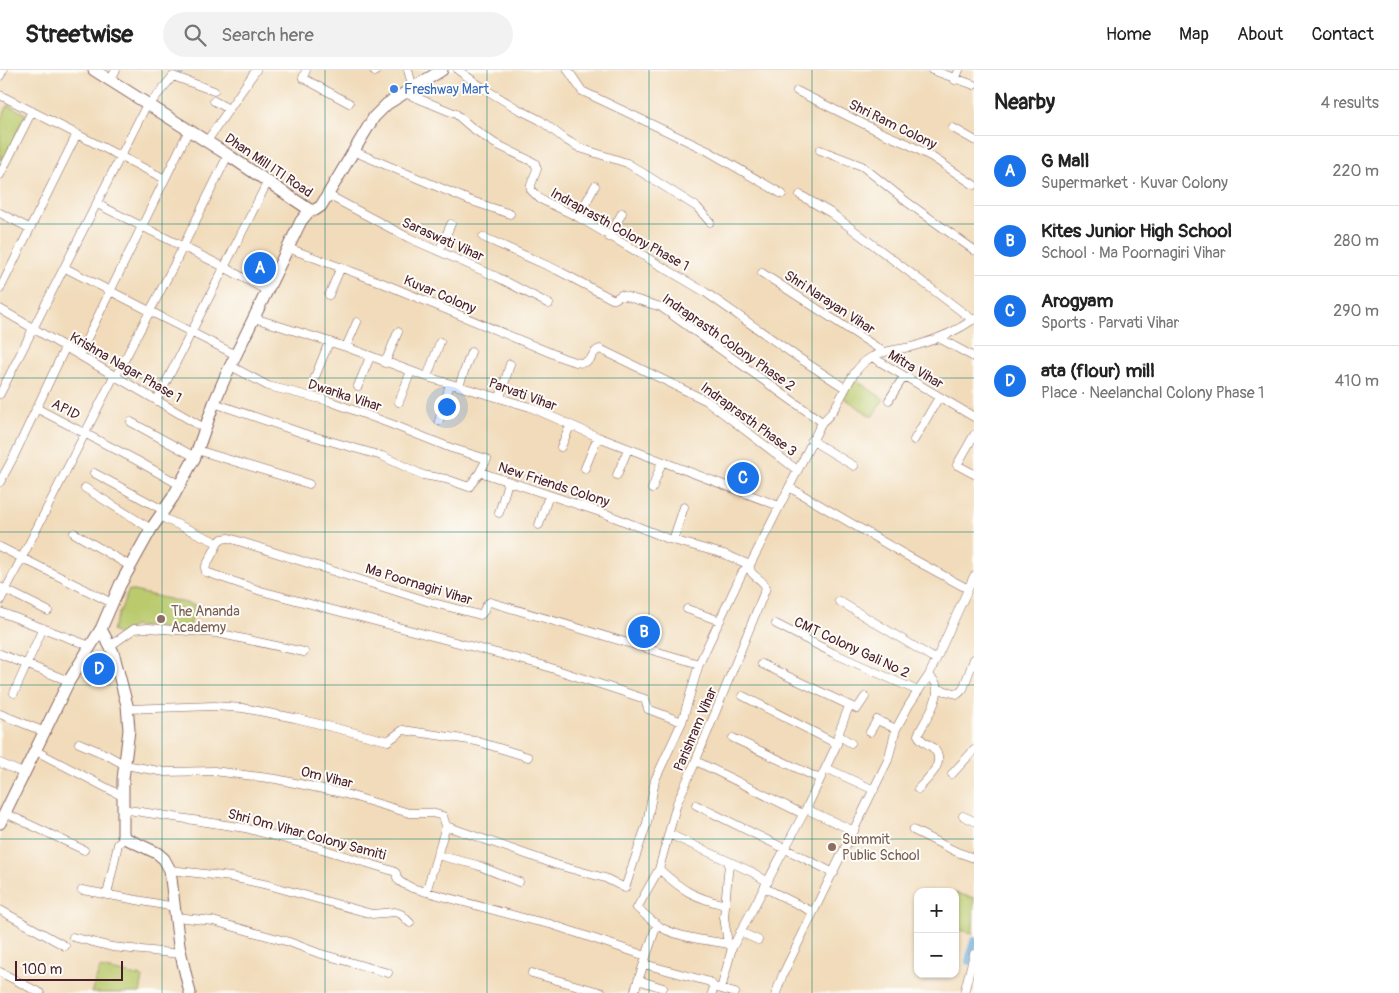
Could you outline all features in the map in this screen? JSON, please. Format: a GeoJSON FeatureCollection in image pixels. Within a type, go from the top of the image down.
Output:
{"type":"FeatureCollection","features":[{"type":"Feature","properties":{"kind":"street"},"geometry":{"type":"LineString","coordinates":[[0,76],[3,70]]}},
{"type":"Feature","properties":{"kind":"street","name":"Dhan Mill ITI Road"},"geometry":{"type":"LineString","coordinates":[[94,70],[113,75],[148,104],[310,210],[315,210],[321,206],[374,117],[387,104],[437,71]]}},
{"type":"Feature","properties":{"kind":"street"},"geometry":{"type":"LineString","coordinates":[[207,141],[256,70]]}},
{"type":"Feature","properties":{"kind":"street"},"geometry":{"type":"LineString","coordinates":[[306,70],[302,78],[349,103]]}},
{"type":"Feature","properties":{"kind":"street"},"geometry":{"type":"LineString","coordinates":[[408,70],[409,91]]}},
{"type":"Feature","properties":{"kind":"street"},"geometry":{"type":"LineString","coordinates":[[458,70],[497,96],[540,120],[580,148],[627,163],[697,207],[710,222]]}},
{"type":"Feature","properties":{"kind":"street"},"geometry":{"type":"LineString","coordinates":[[568,70],[582,91],[708,151],[782,194]]}},
{"type":"Feature","properties":{"kind":"street"},"geometry":{"type":"LineString","coordinates":[[932,70],[955,80],[974,85]]}},
{"type":"Feature","properties":{"kind":"street"},"geometry":{"type":"LineString","coordinates":[[955,80],[959,70]]}},
{"type":"Feature","properties":{"kind":"street"},"geometry":{"type":"LineString","coordinates":[[0,394],[148,104],[173,76],[214,91]]}},
{"type":"Feature","properties":{"kind":"street","name":"Indraprasth Colony Phase 1"},"geometry":{"type":"LineString","coordinates":[[409,91],[456,114],[494,143],[535,163],[537,169],[531,190],[540,199],[578,217],[609,237],[706,292],[796,356],[845,388]]}},
{"type":"Feature","properties":{"kind":"street","name":"Shri Ram Colony"},"geometry":{"type":"LineString","coordinates":[[797,91],[908,144],[932,157],[974,185]]}},
{"type":"Feature","properties":{"kind":"street"},"geometry":{"type":"LineString","coordinates":[[0,95],[165,178]]}},
{"type":"Feature","properties":{"kind":"street"},"geometry":{"type":"LineString","coordinates":[[214,101],[229,109]]}},
{"type":"Feature","properties":{"kind":"street"},"geometry":{"type":"LineString","coordinates":[[0,175],[32,111]]}},
{"type":"Feature","properties":{"kind":"street"},"geometry":{"type":"LineString","coordinates":[[952,128],[974,140]]}},
{"type":"Feature","properties":{"kind":"street"},"geometry":{"type":"LineString","coordinates":[[80,354],[189,130]]}},
{"type":"Feature","properties":{"kind":"street"},"geometry":{"type":"LineString","coordinates":[[0,289],[77,134]]}},
{"type":"Feature","properties":{"kind":"street"},"geometry":{"type":"LineString","coordinates":[[820,150],[862,166],[907,202],[974,250]]}},
{"type":"Feature","properties":{"kind":"street"},"geometry":{"type":"LineString","coordinates":[[353,151],[469,200],[510,214]]}},
{"type":"Feature","properties":{"kind":"street"},"geometry":{"type":"LineString","coordinates":[[0,601],[3,588],[22,558],[85,433],[183,247],[228,155]]}},
{"type":"Feature","properties":{"kind":"street"},"geometry":{"type":"LineString","coordinates":[[157,400],[268,181]]}},
{"type":"Feature","properties":{"kind":"street"},"geometry":{"type":"LineString","coordinates":[[578,217],[595,186]]}},
{"type":"Feature","properties":{"kind":"street","name":"Saraswati Vihar"},"geometry":{"type":"LineString","coordinates":[[328,195],[409,238],[497,277],[549,304]]}},
{"type":"Feature","properties":{"kind":"street"},"geometry":{"type":"LineString","coordinates":[[426,892],[446,826],[557,865],[605,878],[625,888],[647,823],[655,780],[682,722],[699,664],[743,571],[750,565],[811,440],[822,422],[828,417],[855,373],[872,357],[884,352],[917,346],[940,338],[961,328],[973,319],[831,213],[800,195]]}},
{"type":"Feature","properties":{"kind":"street"},"geometry":{"type":"LineString","coordinates":[[98,204],[224,267],[267,292]]}},
{"type":"Feature","properties":{"kind":"street"},"geometry":{"type":"LineString","coordinates":[[84,850],[3,814],[25,774],[70,682],[101,629],[130,566],[151,528],[180,485],[196,453],[214,403],[236,355],[301,221],[310,210]]}},
{"type":"Feature","properties":{"kind":"street"},"geometry":{"type":"LineString","coordinates":[[0,213],[30,228]]}},
{"type":"Feature","properties":{"kind":"street"},"geometry":{"type":"LineString","coordinates":[[609,237],[622,213]]}},
{"type":"Feature","properties":{"kind":"street"},"geometry":{"type":"LineString","coordinates":[[439,251],[451,224]]}},
{"type":"Feature","properties":{"kind":"street","name":"Indraprasth Colony Phase 2"},"geometry":{"type":"LineString","coordinates":[[483,237],[557,270],[612,299],[621,295],[661,307],[822,422]]}},
{"type":"Feature","properties":{"kind":"street","name":"Kuvar Colony"},"geometry":{"type":"LineString","coordinates":[[288,248],[380,282],[562,358],[582,364]]}},
{"type":"Feature","properties":{"kind":"street"},"geometry":{"type":"LineString","coordinates":[[329,295],[340,267]]}},
{"type":"Feature","properties":{"kind":"street"},"geometry":{"type":"LineString","coordinates":[[69,270],[236,355]]}},
{"type":"Feature","properties":{"kind":"street","name":"Shri Narayan Vihar"},"geometry":{"type":"LineString","coordinates":[[762,274],[884,352]]}},
{"type":"Feature","properties":{"kind":"street","name":"Krishna Nagar Phase 1"},"geometry":{"type":"LineString","coordinates":[[0,309],[204,428]]}},
{"type":"Feature","properties":{"kind":"street","name":"Parvati Vihar"},"geometry":{"type":"LineString","coordinates":[[254,318],[427,377],[530,407],[570,426],[779,506]]}},
{"type":"Feature","properties":{"kind":"street"},"geometry":{"type":"LineString","coordinates":[[346,348],[357,322]]}},
{"type":"Feature","properties":{"kind":"street"},"geometry":{"type":"LineString","coordinates":[[385,363],[398,332]]}},
{"type":"Feature","properties":{"kind":"street"},"geometry":{"type":"LineString","coordinates":[[940,338],[974,357]]}},
{"type":"Feature","properties":{"kind":"street"},"geometry":{"type":"LineString","coordinates":[[315,377],[329,342]]}},
{"type":"Feature","properties":{"kind":"street"},"geometry":{"type":"LineString","coordinates":[[427,377],[440,342]]}},
{"type":"Feature","properties":{"kind":"street"},"geometry":{"type":"LineString","coordinates":[[0,482],[14,458],[66,346]]}},
{"type":"Feature","properties":{"kind":"street","name":"Indraprasth Phase 3"},"geometry":{"type":"LineString","coordinates":[[582,364],[590,359],[596,349],[600,348],[637,368],[686,390],[707,401],[797,470]]}},
{"type":"Feature","properties":{"kind":"street"},"geometry":{"type":"LineString","coordinates":[[460,386],[471,352]]}},
{"type":"Feature","properties":{"kind":"street"},"geometry":{"type":"LineString","coordinates":[[358,386],[370,357]]}},
{"type":"Feature","properties":{"kind":"street","name":"Mitra Vihar"},"geometry":{"type":"LineString","coordinates":[[872,357],[974,416]]}},
{"type":"Feature","properties":{"kind":"street"},"geometry":{"type":"LineString","coordinates":[[500,398],[510,364]]}},
{"type":"Feature","properties":{"kind":"street","name":"Dwarika Vihar"},"geometry":{"type":"LineString","coordinates":[[231,366],[268,386],[329,402],[486,459],[480,472]]}},
{"type":"Feature","properties":{"kind":"street"},"geometry":{"type":"LineString","coordinates":[[399,402],[411,371]]}},
{"type":"Feature","properties":{"kind":"street"},"geometry":{"type":"LineString","coordinates":[[889,400],[904,376]]}},
{"type":"Feature","properties":{"kind":"street"},"geometry":{"type":"LineString","coordinates":[[439,421],[450,384]]}},
{"type":"Feature","properties":{"kind":"street"},"geometry":{"type":"LineString","coordinates":[[914,440],[939,397]]}},
{"type":"Feature","properties":{"kind":"street","name":"New Friends Colony"},"geometry":{"type":"LineString","coordinates":[[214,403],[294,430],[382,456],[423,476],[469,487],[480,472],[614,516],[673,540],[724,554],[750,565]]}},
{"type":"Feature","properties":{"kind":"street","name":"APID"},"geometry":{"type":"LineString","coordinates":[[36,408],[180,485]]}},
{"type":"Feature","properties":{"kind":"street"},"geometry":{"type":"LineString","coordinates":[[131,422],[196,453],[309,484]]}},
{"type":"Feature","properties":{"kind":"street"},"geometry":{"type":"LineString","coordinates":[[561,447],[570,426]]}},
{"type":"Feature","properties":{"kind":"street"},"geometry":{"type":"LineString","coordinates":[[974,435],[957,464],[974,474]]}},
{"type":"Feature","properties":{"kind":"street"},"geometry":{"type":"LineString","coordinates":[[585,468],[598,437]]}},
{"type":"Feature","properties":{"kind":"street"},"geometry":{"type":"LineString","coordinates":[[811,440],[854,466]]}},
{"type":"Feature","properties":{"kind":"street"},"geometry":{"type":"LineString","coordinates":[[617,474],[628,449]]}},
{"type":"Feature","properties":{"kind":"street"},"geometry":{"type":"LineString","coordinates":[[652,489],[662,462]]}},
{"type":"Feature","properties":{"kind":"street","name":"Ma Poornagiri Vihar"},"geometry":{"type":"LineString","coordinates":[[94,473],[161,513],[218,543],[222,539],[229,538],[422,599],[480,615],[490,602],[699,664]]}},
{"type":"Feature","properties":{"kind":"street"},"geometry":{"type":"LineString","coordinates":[[499,513],[508,482]]}},
{"type":"Feature","properties":{"kind":"street"},"geometry":{"type":"LineString","coordinates":[[789,487],[968,589]]}},
{"type":"Feature","properties":{"kind":"street"},"geometry":{"type":"LineString","coordinates":[[85,488],[151,528]]}},
{"type":"Feature","properties":{"kind":"street"},"geometry":{"type":"LineString","coordinates":[[539,525],[549,495]]}},
{"type":"Feature","properties":{"kind":"street"},"geometry":{"type":"LineString","coordinates":[[673,540],[684,506]]}},
{"type":"Feature","properties":{"kind":"street"},"geometry":{"type":"LineString","coordinates":[[74,533],[130,566]]}},
{"type":"Feature","properties":{"kind":"street"},"geometry":{"type":"LineString","coordinates":[[218,543],[205,568],[206,572],[261,591],[542,665],[644,699],[648,709],[682,722]]}},
{"type":"Feature","properties":{"kind":"street"},"geometry":{"type":"LineString","coordinates":[[0,547],[112,603]]}},
{"type":"Feature","properties":{"kind":"street","name":"Parishram Vihar"},"geometry":{"type":"LineString","coordinates":[[657,924],[637,908],[659,869],[677,803],[766,588],[764,583],[751,574],[750,565]]}},
{"type":"Feature","properties":{"kind":"street"},"geometry":{"type":"LineString","coordinates":[[776,993],[783,974],[888,760],[896,729],[928,675],[974,576]]}},
{"type":"Feature","properties":{"kind":"street"},"geometry":{"type":"LineString","coordinates":[[3,588],[48,611]]}},
{"type":"Feature","properties":{"kind":"street"},"geometry":{"type":"LineString","coordinates":[[839,601],[935,659]]}},
{"type":"Feature","properties":{"kind":"street"},"geometry":{"type":"LineString","coordinates":[[687,609],[720,620]]}},
{"type":"Feature","properties":{"kind":"street"},"geometry":{"type":"LineString","coordinates":[[0,612],[90,646]]}},
{"type":"Feature","properties":{"kind":"street","name":"CMT Colony Gali No 2"},"geometry":{"type":"LineString","coordinates":[[776,624],[918,691]]}},
{"type":"Feature","properties":{"kind":"street"},"geometry":{"type":"LineString","coordinates":[[14,693],[44,628]]}},
{"type":"Feature","properties":{"kind":"street"},"geometry":{"type":"LineString","coordinates":[[110,646],[134,629],[148,628],[217,633],[304,652]]}},
{"type":"Feature","properties":{"kind":"street"},"geometry":{"type":"LineString","coordinates":[[101,629],[113,652],[127,709],[129,730],[122,796],[123,834],[125,838],[164,858],[170,870],[181,954],[190,993]]}},
{"type":"Feature","properties":{"kind":"street"},"geometry":{"type":"LineString","coordinates":[[0,654],[70,682]]}},
{"type":"Feature","properties":{"kind":"street"},"geometry":{"type":"LineString","coordinates":[[937,689],[958,694],[962,689],[974,659]]}},
{"type":"Feature","properties":{"kind":"street"},"geometry":{"type":"LineString","coordinates":[[762,664],[857,709],[865,697]]}},
{"type":"Feature","properties":{"kind":"street"},"geometry":{"type":"LineString","coordinates":[[918,789],[936,769],[938,755],[933,747],[919,739],[918,735],[930,712],[937,689],[936,682],[928,675]]}},
{"type":"Feature","properties":{"kind":"street"},"geometry":{"type":"LineString","coordinates":[[743,696],[837,744]]}},
{"type":"Feature","properties":{"kind":"street"},"geometry":{"type":"LineString","coordinates":[[127,709],[214,706],[243,708],[295,718],[388,741],[403,730],[476,741],[528,757]]}},
{"type":"Feature","properties":{"kind":"street"},"geometry":{"type":"LineString","coordinates":[[716,989],[730,946],[766,885],[826,768],[837,744],[838,735],[849,706]]}},
{"type":"Feature","properties":{"kind":"street"},"geometry":{"type":"LineString","coordinates":[[0,714],[45,732]]}},
{"type":"Feature","properties":{"kind":"street"},"geometry":{"type":"LineString","coordinates":[[870,732],[877,720],[896,729]]}},
{"type":"Feature","properties":{"kind":"street"},"geometry":{"type":"LineString","coordinates":[[838,735],[851,743]]}},
{"type":"Feature","properties":{"kind":"street"},"geometry":{"type":"LineString","coordinates":[[733,738],[820,779]]}},
{"type":"Feature","properties":{"kind":"street"},"geometry":{"type":"LineString","coordinates":[[79,743],[107,755],[124,765]]}},
{"type":"Feature","properties":{"kind":"street"},"geometry":{"type":"LineString","coordinates":[[952,774],[974,750]]}},
{"type":"Feature","properties":{"kind":"street"},"geometry":{"type":"LineString","coordinates":[[36,751],[122,796]]}},
{"type":"Feature","properties":{"kind":"street"},"geometry":{"type":"LineString","coordinates":[[696,761],[804,811],[854,831]]}},
{"type":"Feature","properties":{"kind":"street"},"geometry":{"type":"LineString","coordinates":[[0,763],[25,774]]}},
{"type":"Feature","properties":{"kind":"street","name":"Om Vihar"},"geometry":{"type":"LineString","coordinates":[[124,765],[179,773],[235,772],[315,786],[342,792],[409,813],[439,814],[445,818],[446,826]]}},
{"type":"Feature","properties":{"kind":"street"},"geometry":{"type":"LineString","coordinates":[[826,768],[874,790]]}},
{"type":"Feature","properties":{"kind":"street"},"geometry":{"type":"LineString","coordinates":[[696,805],[834,873]]}},
{"type":"Feature","properties":{"kind":"street","name":"Shri Om Vihar Colony Samiti"},"geometry":{"type":"LineString","coordinates":[[122,809],[221,823],[319,848],[393,871],[396,873],[398,881],[426,892],[527,920],[550,924],[646,956]]}},
{"type":"Feature","properties":{"kind":"street"},"geometry":{"type":"LineString","coordinates":[[963,816],[974,821]]}},
{"type":"Feature","properties":{"kind":"street"},"geometry":{"type":"LineString","coordinates":[[914,830],[957,852],[974,858]]}},
{"type":"Feature","properties":{"kind":"street"},"geometry":{"type":"LineString","coordinates":[[668,834],[752,872],[766,885],[813,912]]}},
{"type":"Feature","properties":{"kind":"street"},"geometry":{"type":"LineString","coordinates":[[107,895],[118,844],[125,838]]}},
{"type":"Feature","properties":{"kind":"street"},"geometry":{"type":"LineString","coordinates":[[437,855],[477,865],[519,882]]}},
{"type":"Feature","properties":{"kind":"street"},"geometry":{"type":"LineString","coordinates":[[729,863],[724,922],[730,946]]}},
{"type":"Feature","properties":{"kind":"street"},"geometry":{"type":"LineString","coordinates":[[659,869],[673,883],[694,896],[725,904]]}},
{"type":"Feature","properties":{"kind":"street"},"geometry":{"type":"LineString","coordinates":[[170,870],[231,877],[268,884],[372,914],[395,912],[401,914],[410,923]]}},
{"type":"Feature","properties":{"kind":"street"},"geometry":{"type":"LineString","coordinates":[[82,890],[289,942],[318,953],[388,973]]}},
{"type":"Feature","properties":{"kind":"street"},"geometry":{"type":"LineString","coordinates":[[0,910],[65,946]]}},
{"type":"Feature","properties":{"kind":"street"},"geometry":{"type":"LineString","coordinates":[[634,993],[657,924],[677,934],[730,946]]}},
{"type":"Feature","properties":{"kind":"street"},"geometry":{"type":"LineString","coordinates":[[740,932],[758,940]]}},
{"type":"Feature","properties":{"kind":"street"},"geometry":{"type":"LineString","coordinates":[[73,937],[112,947],[181,954]]}},
{"type":"Feature","properties":{"kind":"street"},"geometry":{"type":"LineString","coordinates":[[964,993],[974,954]]}},
{"type":"Feature","properties":{"kind":"street"},"geometry":{"type":"LineString","coordinates":[[644,964],[710,982],[716,989],[735,993]]}},
{"type":"Feature","properties":{"kind":"street"},"geometry":{"type":"LineString","coordinates":[[0,972],[40,993]]}},
{"type":"Feature","properties":{"kind":"street"},"geometry":{"type":"LineString","coordinates":[[532,973],[604,993]]}},
{"type":"Feature","properties":{"kind":"street"},"geometry":{"type":"LineString","coordinates":[[638,980],[663,988]]}},
{"type":"Feature","properties":{"kind":"green space"},"geometry":{"type":"Polygon","coordinates":[[[8,105],[26,114],[1,166],[0,122],[8,105]]]}},
{"type":"Feature","properties":{"kind":"green space"},"geometry":{"type":"Polygon","coordinates":[[[855,380],[884,399],[872,417],[843,397],[855,380]]]}},
{"type":"Feature","properties":{"kind":"green space"},"geometry":{"type":"Polygon","coordinates":[[[129,590],[195,605],[189,631],[134,626],[118,635],[112,630],[129,590]]]}},
{"type":"Feature","properties":{"kind":"green space"},"geometry":{"type":"Polygon","coordinates":[[[959,894],[974,898],[973,933],[959,930],[959,894]]]}},
{"type":"Feature","properties":{"kind":"green space"},"geometry":{"type":"Polygon","coordinates":[[[100,968],[143,977],[140,993],[91,993],[100,968]]]}},
{"type":"Feature","properties":{"kind":"waterway"},"geometry":{"type":"LineString","coordinates":[[176,74],[182,70]]}},
{"type":"Feature","properties":{"kind":"waterway"},"geometry":{"type":"LineString","coordinates":[[969,961],[974,941]]}},
{"type":"Feature","properties":{"kind":"place","name":"Freshway Mart"},"geometry":{"type":"Point","coordinates":[394,89]}},
{"type":"Feature","properties":{"kind":"place","name":"G Mall"},"geometry":{"type":"Point","coordinates":[260,268]}},
{"type":"Feature","properties":{"kind":"place","name":"Arogyam"},"geometry":{"type":"Point","coordinates":[743,478]}},
{"type":"Feature","properties":{"kind":"place","name":"The Ananda Academy"},"geometry":{"type":"Point","coordinates":[161,619]}},
{"type":"Feature","properties":{"kind":"place","name":"Kites Junior High School"},"geometry":{"type":"Point","coordinates":[644,632]}},
{"type":"Feature","properties":{"kind":"place","name":"ata (flour) mill"},"geometry":{"type":"Point","coordinates":[99,669]}},
{"type":"Feature","properties":{"kind":"place","name":"Summit Public School"},"geometry":{"type":"Point","coordinates":[832,847]}}]}
